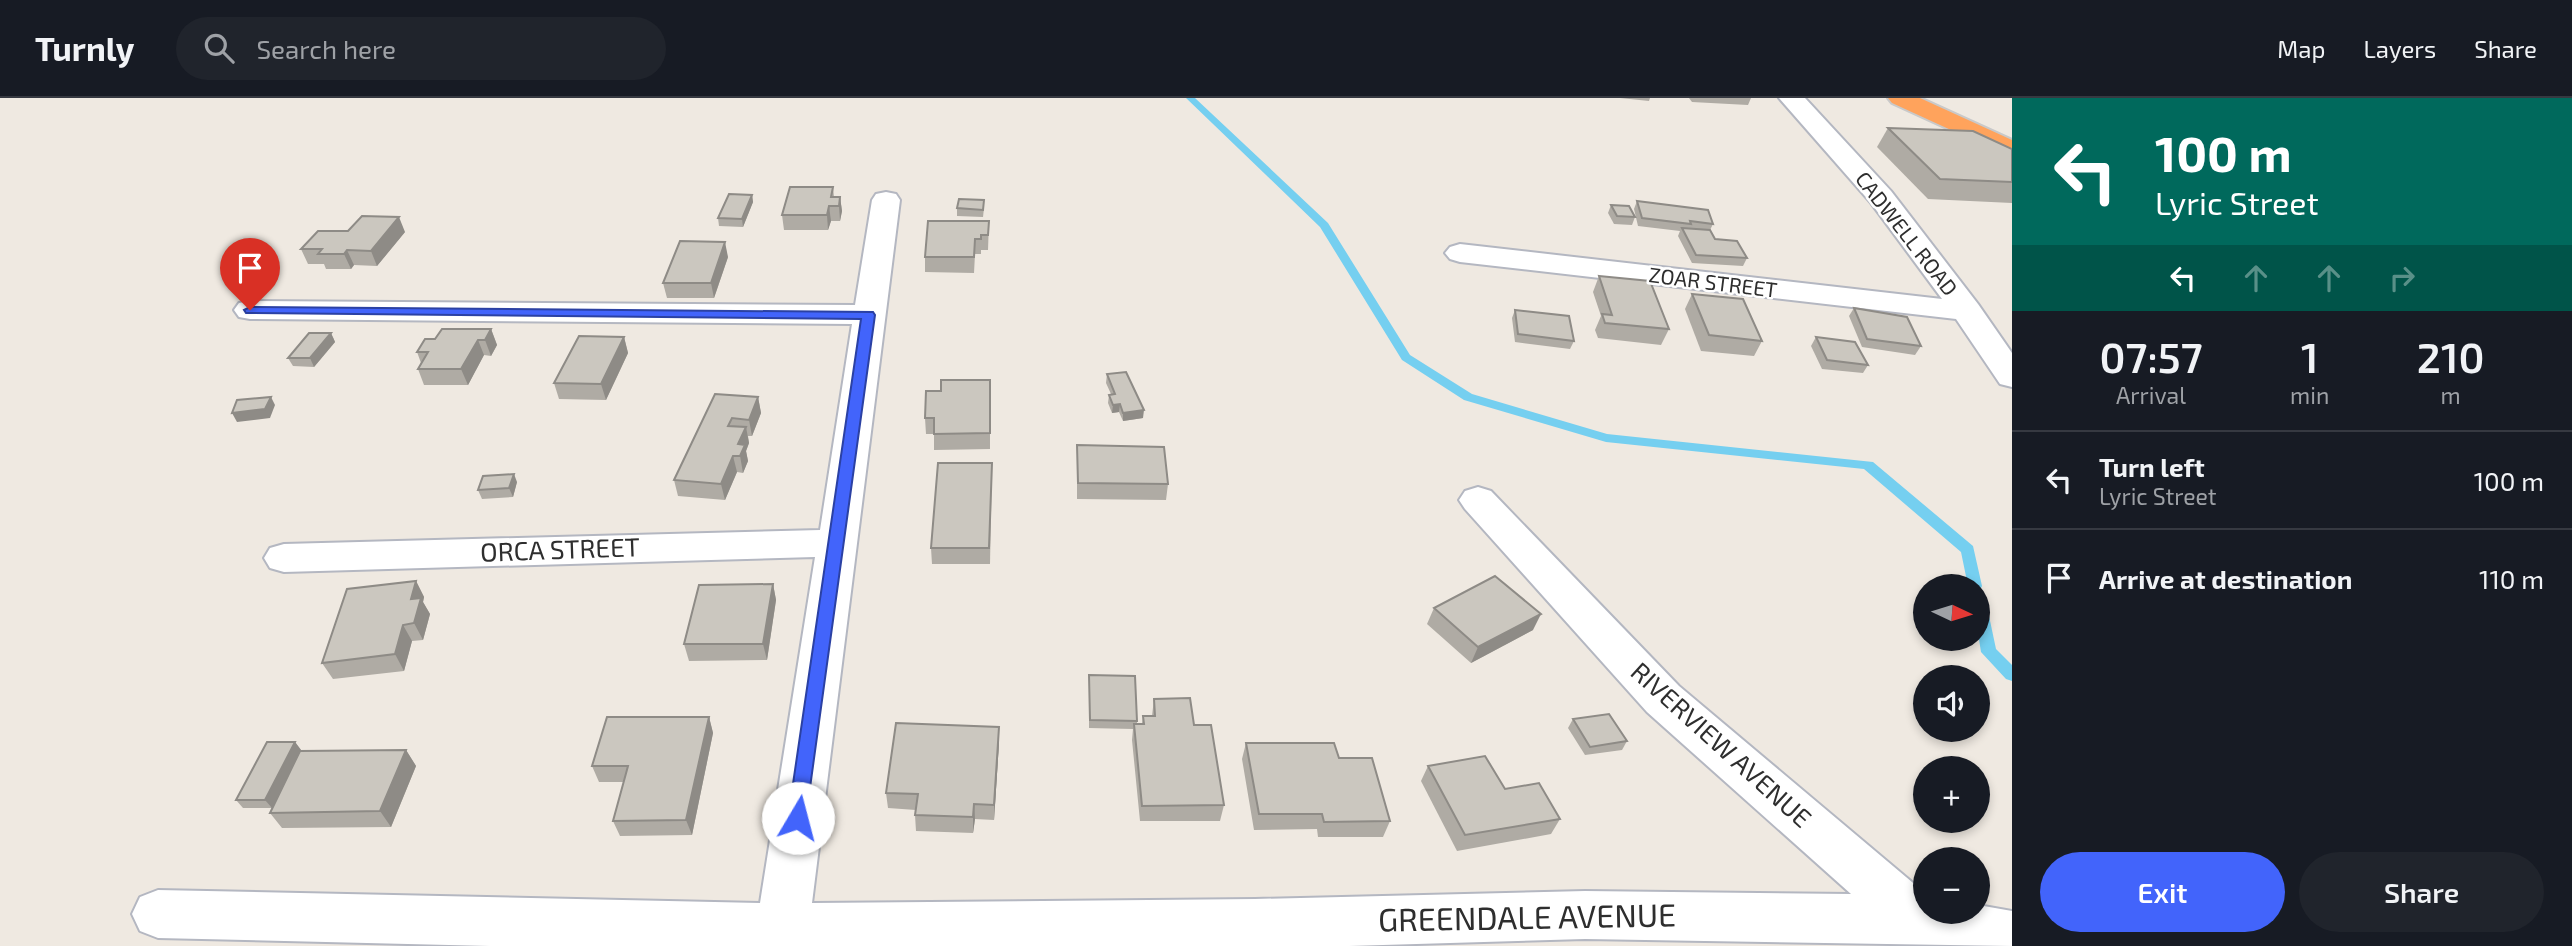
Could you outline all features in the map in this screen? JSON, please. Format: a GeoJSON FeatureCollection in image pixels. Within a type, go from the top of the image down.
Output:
{"type":"FeatureCollection","features":[{"type":"Feature","properties":{"kind":"highway"},"geometry":{"type":"LineString","coordinates":[[1900,98],[2012,150]]}},
{"type":"Feature","properties":{"kind":"street","name":"CADWELL ROAD"},"geometry":{"type":"LineString","coordinates":[[1791,98],[1828,135],[1911,236],[2012,377]]}},
{"type":"Feature","properties":{"kind":"street"},"geometry":{"type":"LineString","coordinates":[[781,937],[886,200]]}},
{"type":"Feature","properties":{"kind":"street","name":"ZOAR STREET"},"geometry":{"type":"LineString","coordinates":[[1460,253],[1967,311]]}},
{"type":"Feature","properties":{"kind":"street"},"geometry":{"type":"LineString","coordinates":[[250,310],[868,315]]}},
{"type":"Feature","properties":{"kind":"street","name":"RIVERVIEW AVENUE"},"geometry":{"type":"LineString","coordinates":[[1478,500],[1663,699],[1913,916]]}},
{"type":"Feature","properties":{"kind":"street","name":"ORCA STREET"},"geometry":{"type":"LineString","coordinates":[[284,558],[837,543]]}},
{"type":"Feature","properties":{"kind":"street","name":"GREENDALE AVENUE"},"geometry":{"type":"LineString","coordinates":[[158,914],[781,937],[1256,935],[1585,915],[1913,919]]}},
{"type":"Feature","properties":{"kind":"street","name":"GREENDALE AVENUE"},"geometry":{"type":"LineString","coordinates":[[1945,924],[2012,936]]}},
{"type":"Feature","properties":{"kind":"building"},"geometry":{"type":"Polygon","coordinates":[[[1888,128],[1973,131],[2012,149],[2012,182],[1940,179],[1888,128]]]}},
{"type":"Feature","properties":{"kind":"building"},"geometry":{"type":"Polygon","coordinates":[[[790,187],[833,187],[831,197],[840,197],[839,206],[829,206],[827,215],[782,215],[790,187]]]}},
{"type":"Feature","properties":{"kind":"building"},"geometry":{"type":"Polygon","coordinates":[[[729,194],[752,195],[742,219],[718,218],[729,194]]]}},
{"type":"Feature","properties":{"kind":"building"},"geometry":{"type":"Polygon","coordinates":[[[959,199],[984,200],[983,210],[957,208],[959,199]]]}},
{"type":"Feature","properties":{"kind":"building"},"geometry":{"type":"Polygon","coordinates":[[[1637,201],[1708,210],[1713,224],[1642,218],[1637,201]]]}},
{"type":"Feature","properties":{"kind":"building"},"geometry":{"type":"Polygon","coordinates":[[[1611,205],[1629,206],[1635,217],[1617,216],[1611,205]]]}},
{"type":"Feature","properties":{"kind":"building"},"geometry":{"type":"Polygon","coordinates":[[[362,216],[399,217],[371,251],[347,250],[344,254],[318,254],[322,249],[301,249],[318,231],[348,231],[362,216]]]}},
{"type":"Feature","properties":{"kind":"building"},"geometry":{"type":"Polygon","coordinates":[[[928,221],[989,221],[988,235],[975,239],[974,257],[925,257],[928,221]]]}},
{"type":"Feature","properties":{"kind":"building"},"geometry":{"type":"Polygon","coordinates":[[[1682,228],[1710,230],[1715,239],[1737,241],[1747,258],[1696,255],[1682,228]]]}},
{"type":"Feature","properties":{"kind":"building"},"geometry":{"type":"Polygon","coordinates":[[[680,241],[725,242],[711,283],[663,283],[680,241]]]}},
{"type":"Feature","properties":{"kind":"building"},"geometry":{"type":"Polygon","coordinates":[[[1599,276],[1650,281],[1669,329],[1605,323],[1602,314],[1612,315],[1599,276]]]}},
{"type":"Feature","properties":{"kind":"building"},"geometry":{"type":"Polygon","coordinates":[[[1692,294],[1743,299],[1762,341],[1709,335],[1692,294]]]}},
{"type":"Feature","properties":{"kind":"building"},"geometry":{"type":"Polygon","coordinates":[[[1854,308],[1907,317],[1921,346],[1867,339],[1854,308]]]}},
{"type":"Feature","properties":{"kind":"building"},"geometry":{"type":"Polygon","coordinates":[[[1515,310],[1569,316],[1574,341],[1518,334],[1515,310]]]}},
{"type":"Feature","properties":{"kind":"building"},"geometry":{"type":"Polygon","coordinates":[[[442,329],[491,329],[485,340],[478,340],[461,369],[418,369],[428,352],[417,352],[425,339],[435,339],[442,329]]]}},
{"type":"Feature","properties":{"kind":"building"},"geometry":{"type":"Polygon","coordinates":[[[309,333],[331,333],[310,358],[288,358],[309,333]]]}},
{"type":"Feature","properties":{"kind":"building"},"geometry":{"type":"Polygon","coordinates":[[[579,336],[624,337],[601,384],[554,383],[579,336]]]}},
{"type":"Feature","properties":{"kind":"building"},"geometry":{"type":"Polygon","coordinates":[[[1816,337],[1855,342],[1868,365],[1827,360],[1816,337]]]}},
{"type":"Feature","properties":{"kind":"building"},"geometry":{"type":"Polygon","coordinates":[[[1126,372],[1144,410],[1123,413],[1120,404],[1113,405],[1109,395],[1115,394],[1107,374],[1126,372]]]}},
{"type":"Feature","properties":{"kind":"building"},"geometry":{"type":"Polygon","coordinates":[[[941,380],[990,380],[990,433],[934,434],[934,418],[925,418],[926,391],[941,391],[941,380]]]}},
{"type":"Feature","properties":{"kind":"building"},"geometry":{"type":"Polygon","coordinates":[[[715,394],[758,397],[749,420],[732,418],[728,426],[746,427],[738,444],[745,445],[740,456],[733,456],[721,484],[674,480],[715,394]]]}},
{"type":"Feature","properties":{"kind":"building"},"geometry":{"type":"Polygon","coordinates":[[[271,397],[265,409],[232,413],[237,400],[271,397]]]}},
{"type":"Feature","properties":{"kind":"building"},"geometry":{"type":"Polygon","coordinates":[[[1077,445],[1164,447],[1168,484],[1078,483],[1077,445]]]}},
{"type":"Feature","properties":{"kind":"building"},"geometry":{"type":"Polygon","coordinates":[[[938,463],[992,463],[989,548],[931,548],[938,463]]]}},
{"type":"Feature","properties":{"kind":"building"},"geometry":{"type":"Polygon","coordinates":[[[514,474],[509,488],[478,490],[483,476],[514,474]]]}},
{"type":"Feature","properties":{"kind":"building"},"geometry":{"type":"Polygon","coordinates":[[[1495,576],[1541,614],[1478,647],[1434,608],[1495,576]]]}},
{"type":"Feature","properties":{"kind":"building"},"geometry":{"type":"Polygon","coordinates":[[[416,581],[411,599],[421,598],[414,623],[403,625],[395,654],[322,663],[347,589],[416,581]]]}},
{"type":"Feature","properties":{"kind":"building"},"geometry":{"type":"Polygon","coordinates":[[[773,584],[763,644],[684,644],[699,585],[773,584]]]}},
{"type":"Feature","properties":{"kind":"building"},"geometry":{"type":"Polygon","coordinates":[[[1089,675],[1135,676],[1137,721],[1090,720],[1089,675]]]}},
{"type":"Feature","properties":{"kind":"building"},"geometry":{"type":"Polygon","coordinates":[[[1190,698],[1194,725],[1211,725],[1224,805],[1142,806],[1134,724],[1144,724],[1143,716],[1155,716],[1154,699],[1190,698]]]}},
{"type":"Feature","properties":{"kind":"building"},"geometry":{"type":"Polygon","coordinates":[[[1609,714],[1627,741],[1590,747],[1573,719],[1609,714]]]}},
{"type":"Feature","properties":{"kind":"building"},"geometry":{"type":"Polygon","coordinates":[[[607,717],[709,717],[686,820],[613,821],[628,766],[592,766],[607,717]]]}},
{"type":"Feature","properties":{"kind":"building"},"geometry":{"type":"Polygon","coordinates":[[[896,723],[999,727],[994,805],[974,804],[973,817],[915,815],[918,794],[886,793],[896,723]]]}},
{"type":"Feature","properties":{"kind":"building"},"geometry":{"type":"Polygon","coordinates":[[[267,742],[295,742],[265,800],[236,800],[267,742]]]}},
{"type":"Feature","properties":{"kind":"building"},"geometry":{"type":"Polygon","coordinates":[[[1246,743],[1334,743],[1339,758],[1372,758],[1390,821],[1324,822],[1322,814],[1259,814],[1246,743]]]}},
{"type":"Feature","properties":{"kind":"building"},"geometry":{"type":"Polygon","coordinates":[[[406,750],[380,811],[270,813],[300,751],[406,750]]]}},
{"type":"Feature","properties":{"kind":"building"},"geometry":{"type":"Polygon","coordinates":[[[1485,756],[1505,789],[1539,783],[1560,819],[1465,835],[1428,766],[1485,756]]]}},
{"type":"Feature","properties":{"kind":"waterway"},"geometry":{"type":"LineString","coordinates":[[1190,98],[1324,225],[1406,357],[1468,397],[1606,438],[1868,465],[1968,550],[1973,574]]}},
{"type":"Feature","properties":{"kind":"waterway"},"geometry":{"type":"LineString","coordinates":[[1989,651],[2012,675]]}},
{"type":"Feature","properties":{"kind":"route"},"geometry":{"type":"LineString","coordinates":[[250,310],[868,315],[798,818]]}}]}
